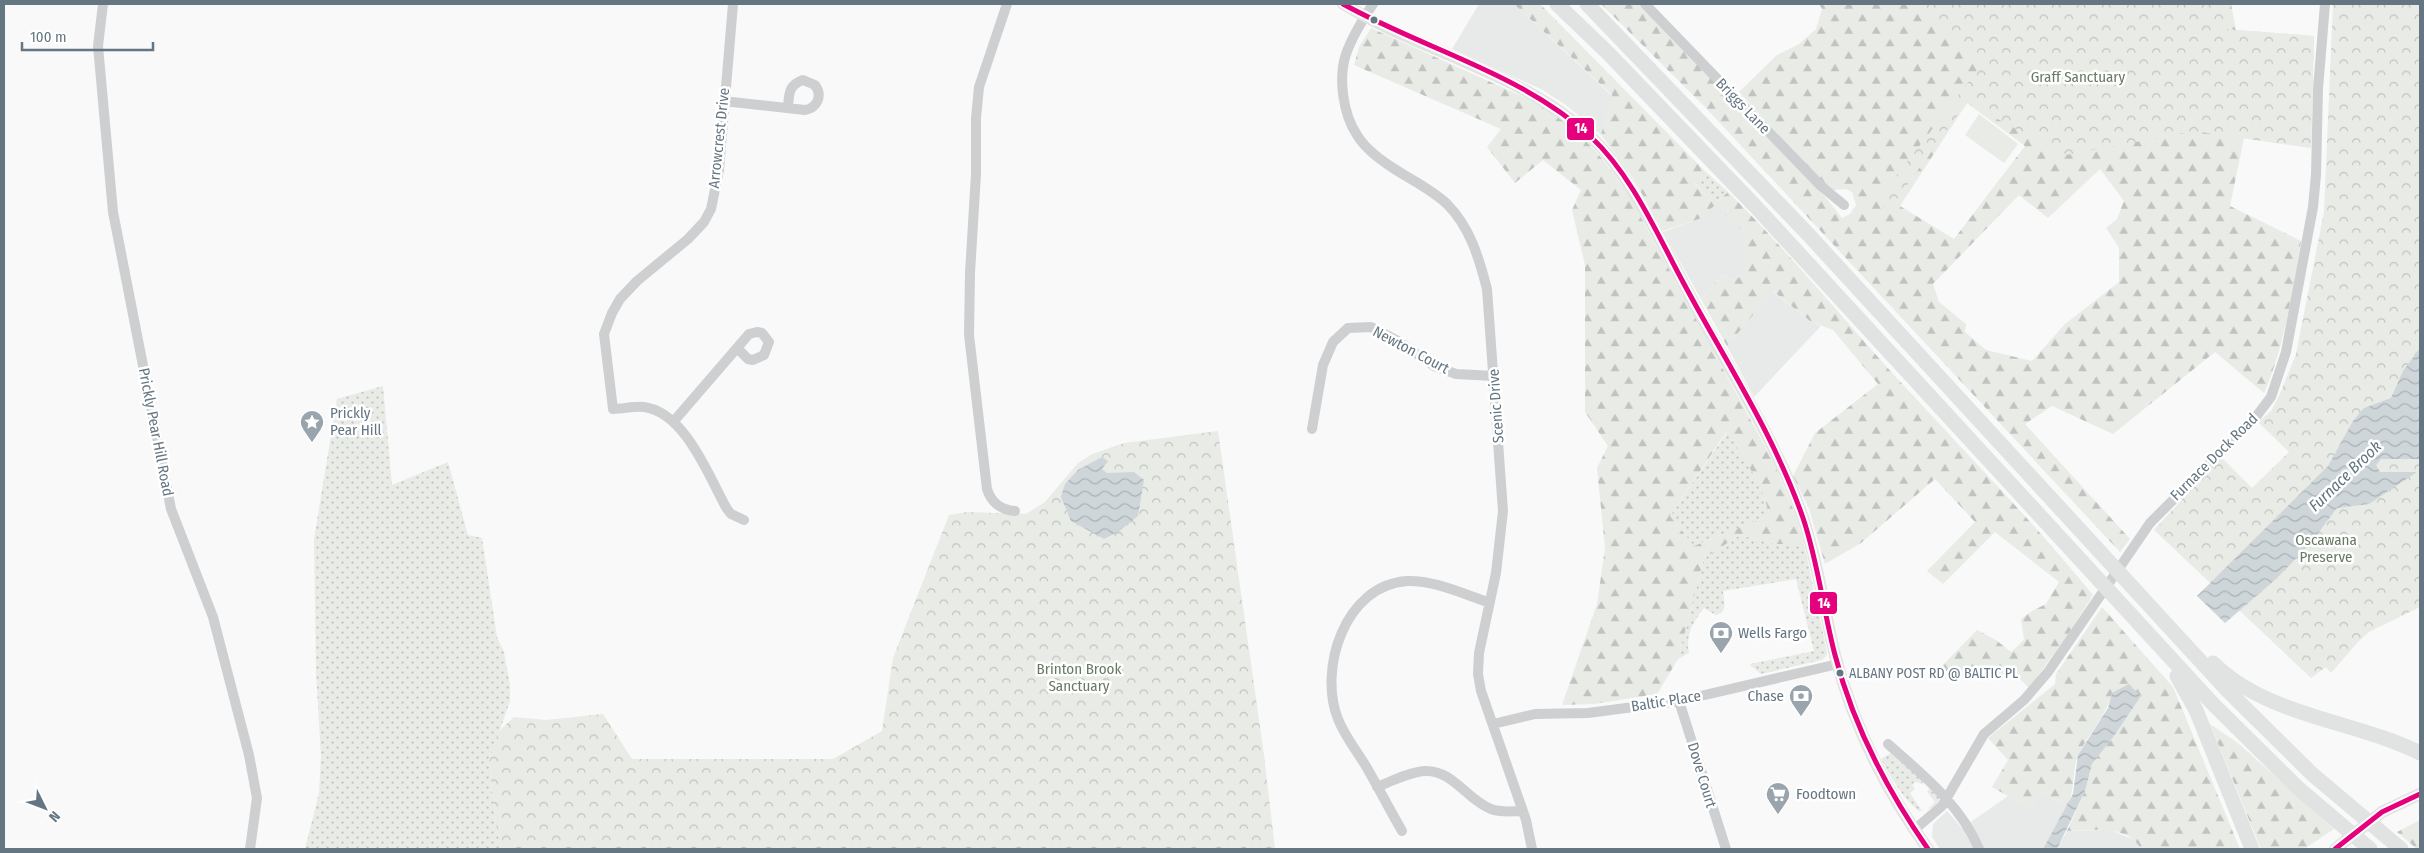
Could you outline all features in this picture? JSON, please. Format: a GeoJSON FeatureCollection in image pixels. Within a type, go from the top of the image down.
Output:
{"type":"FeatureCollection","features":[{"type":"Feature","properties":{"kind":"highway"},"geometry":{"type":"LineString","coordinates":[[1557,4],[1607,52],[1762,214],[2230,722],[2293,783],[2370,849]]}},
{"type":"Feature","properties":{"kind":"highway"},"geometry":{"type":"LineString","coordinates":[[1587,4],[1806,232],[2107,562],[2227,690],[2312,774],[2398,847]]}},
{"type":"Feature","properties":{"kind":"highway"},"geometry":{"type":"LineString","coordinates":[[2126,582],[2222,672],[2240,684],[2283,704],[2384,738],[2420,754]]}},
{"type":"Feature","properties":{"kind":"highway"},"geometry":{"type":"LineString","coordinates":[[2115,599],[2183,684],[2196,710],[2252,849]]}},
{"type":"Feature","properties":{"kind":"main road"},"geometry":{"type":"LineString","coordinates":[[1343,4],[1550,104],[1591,136],[1619,169],[1657,234],[1790,485],[1807,532],[1838,664],[1856,719],[1873,757],[1914,830],[1928,849]]}},
{"type":"Feature","properties":{"kind":"main road"},"geometry":{"type":"LineString","coordinates":[[2335,849],[2382,812],[2420,794]]}},
{"type":"Feature","properties":{"kind":"street","name":"Prickly Pear Hill Road"},"geometry":{"type":"LineString","coordinates":[[103,4],[98,46],[113,212],[171,509],[213,617],[249,755],[256,798],[250,849]]}},
{"type":"Feature","properties":{"kind":"street","name":"Arrowcrest Drive"},"geometry":{"type":"LineString","coordinates":[[674,421],[645,407],[613,409],[604,334],[620,299],[637,281],[688,239],[704,222],[711,209],[719,170],[723,101],[733,4]]}},
{"type":"Feature","properties":{"kind":"street"},"geometry":{"type":"LineString","coordinates":[[1007,4],[979,87],[976,118],[969,335],[987,489],[989,495],[1001,507],[1015,511]]}},
{"type":"Feature","properties":{"kind":"street","name":"Scenic Drive"},"geometry":{"type":"LineString","coordinates":[[1373,4],[1365,16],[1346,56],[1342,89],[1347,113],[1356,134],[1366,146],[1390,166],[1427,188],[1447,204],[1468,230],[1481,263],[1487,289],[1502,512],[1496,573],[1488,602],[1479,653],[1478,674],[1481,691],[1526,820],[1532,849]]}},
{"type":"Feature","properties":{"kind":"street","name":"Briggs Lane"},"geometry":{"type":"LineString","coordinates":[[1645,4],[1821,186],[1844,205]]}},
{"type":"Feature","properties":{"kind":"street","name":"Furnace Dock Road"},"geometry":{"type":"LineString","coordinates":[[1914,830],[1937,812],[1981,738],[2024,700],[2044,677],[2148,525],[2255,418],[2271,397],[2286,352],[2313,207],[2325,4]]}},
{"type":"Feature","properties":{"kind":"street"},"geometry":{"type":"LineString","coordinates":[[723,101],[788,108]]}},
{"type":"Feature","properties":{"kind":"street","name":"Newton Court"},"geometry":{"type":"LineString","coordinates":[[1312,430],[1323,365],[1333,342],[1348,328],[1371,327],[1398,341],[1434,366],[1456,374],[1494,376]]}},
{"type":"Feature","properties":{"kind":"street"},"geometry":{"type":"LineString","coordinates":[[737,348],[674,421],[695,450],[727,509],[731,514],[744,520]]}},
{"type":"Feature","properties":{"kind":"street"},"geometry":{"type":"LineString","coordinates":[[1402,831],[1337,718],[1332,693],[1335,651],[1350,614],[1376,592],[1388,586],[1407,582],[1432,584],[1488,602]]}},
{"type":"Feature","properties":{"kind":"street","name":"Baltic Place"},"geometry":{"type":"LineString","coordinates":[[1493,724],[1534,714],[1588,713],[1679,701],[1838,664]]}},
{"type":"Feature","properties":{"kind":"street","name":"Dove Court"},"geometry":{"type":"LineString","coordinates":[[1679,701],[1726,849]]}},
{"type":"Feature","properties":{"kind":"street"},"geometry":{"type":"LineString","coordinates":[[1888,744],[1935,786],[1960,816],[1979,849]]}},
{"type":"Feature","properties":{"kind":"street"},"geometry":{"type":"LineString","coordinates":[[1377,787],[1423,771],[1435,771],[1458,784],[1480,804],[1492,810],[1522,811]]}},
{"type":"Feature","properties":{"kind":"shaded area"},"geometry":{"type":"Polygon","coordinates":[[[1479,4],[1514,4],[1612,96],[1601,135],[1566,105],[1541,89],[1452,49],[1479,4]]]}},
{"type":"Feature","properties":{"kind":"shaded area"},"geometry":{"type":"Polygon","coordinates":[[[1715,204],[1745,233],[1745,274],[1734,280],[1722,275],[1701,299],[1663,232],[1699,219],[1715,204]]]}},
{"type":"Feature","properties":{"kind":"shaded area"},"geometry":{"type":"Polygon","coordinates":[[[1772,291],[1810,321],[1821,326],[1754,397],[1727,346],[1772,291]]]}},
{"type":"Feature","properties":{"kind":"shaded area"},"geometry":{"type":"Polygon","coordinates":[[[2041,793],[2067,806],[2043,849],[1940,849],[1932,837],[1933,824],[1947,811],[1962,828],[2008,796],[2029,808],[2041,793]]]}},
{"type":"Feature","properties":{"kind":"shaded area"},"geometry":{"type":"Polygon","coordinates":[[[2110,830],[2137,841],[2141,849],[2057,849],[2067,831],[2110,830]]]}},
{"type":"Feature","properties":{"kind":"green space"},"geometry":{"type":"Polygon","coordinates":[[[1514,4],[1540,4],[1705,171],[1694,183],[1715,204],[1728,192],[1750,214],[1894,375],[2020,511],[2093,595],[2069,633],[2029,688],[2016,675],[1929,679],[1977,630],[1996,640],[2011,652],[2024,640],[2021,619],[2046,604],[2059,582],[1995,532],[1943,584],[1927,571],[1975,522],[1935,479],[1861,543],[1825,564],[1809,509],[1793,476],[1815,433],[1878,384],[1833,330],[1810,321],[1773,291],[1727,346],[1701,299],[1722,275],[1734,280],[1745,274],[1745,233],[1715,205],[1699,219],[1663,231],[1633,178],[1601,135],[1612,95],[1514,4]]]}},
{"type":"Feature","properties":{"kind":"green space"},"geometry":{"type":"Polygon","coordinates":[[[1601,4],[1638,4],[1743,110],[1827,199],[1842,218],[1850,214],[1856,205],[1852,192],[1846,189],[1830,190],[1824,185],[1739,92],[1777,55],[1799,44],[1816,29],[1822,9],[1819,4],[2231,4],[2236,30],[2314,36],[2311,148],[2244,138],[2230,206],[2301,241],[2283,337],[2264,393],[2215,352],[2113,434],[2052,406],[2025,424],[2130,539],[2120,552],[1704,106],[1601,4]],[[1967,103],[1900,206],[1954,239],[2025,146],[1967,103]],[[2100,169],[2048,218],[2019,195],[1933,284],[1939,302],[1966,324],[1965,332],[1986,350],[2032,361],[2065,324],[2119,282],[2119,248],[2106,228],[2117,219],[2124,201],[2100,169]]]}},
{"type":"Feature","properties":{"kind":"green space","name":"Graff Sanctuary"},"geometry":{"type":"Polygon","coordinates":[[[1916,4],[2222,4],[2226,29],[2314,36],[2311,148],[2194,131],[2066,155],[1967,103],[1888,211],[1878,200],[1985,60],[1962,50],[1948,39],[1916,4]]]}},
{"type":"Feature","properties":{"kind":"green space","name":"Oscawana Preserve"},"geometry":{"type":"Polygon","coordinates":[[[2333,4],[2420,4],[2420,607],[2369,632],[2331,673],[2326,667],[2311,678],[2154,530],[2221,457],[2252,488],[2289,452],[2258,422],[2271,411],[2296,354],[2324,212],[2333,4]]]}},
{"type":"Feature","properties":{"kind":"green space"},"geometry":{"type":"Polygon","coordinates":[[[1371,28],[1539,104],[1567,124],[1591,146],[1622,184],[1631,199],[1774,463],[1796,516],[1804,544],[1776,544],[1740,535],[1704,558],[1678,659],[1657,694],[1594,704],[1562,705],[1597,604],[1605,548],[1597,468],[1608,446],[1585,412],[1585,265],[1572,210],[1581,190],[1543,160],[1515,183],[1487,147],[1501,129],[1354,65],[1359,47],[1371,28]],[[1727,431],[1670,516],[1694,546],[1770,515],[1760,485],[1727,431]]]}},
{"type":"Feature","properties":{"kind":"green space"},"geometry":{"type":"Polygon","coordinates":[[[1979,114],[2018,144],[2004,163],[1965,135],[1979,114]]]}},
{"type":"Feature","properties":{"kind":"green space"},"geometry":{"type":"Polygon","coordinates":[[[1705,171],[1728,192],[1715,204],[1694,182],[1705,171]]]}},
{"type":"Feature","properties":{"kind":"green space"},"geometry":{"type":"Polygon","coordinates":[[[383,386],[392,485],[448,462],[468,535],[482,538],[497,637],[504,652],[510,685],[510,701],[489,761],[497,833],[503,849],[305,849],[319,793],[321,756],[316,672],[314,539],[337,399],[383,386]]]}},
{"type":"Feature","properties":{"kind":"green space","name":"Brinton Brook Sanctuary"},"geometry":{"type":"Polygon","coordinates":[[[1218,431],[1264,755],[1275,849],[503,849],[497,833],[489,761],[499,731],[514,717],[546,720],[603,714],[632,759],[833,759],[882,731],[893,658],[949,515],[967,512],[1026,514],[1045,502],[1078,463],[1092,454],[1124,443],[1218,431]]]}},
{"type":"Feature","properties":{"kind":"green space"},"geometry":{"type":"Polygon","coordinates":[[[1728,431],[1760,485],[1770,515],[1694,546],[1670,516],[1728,431]]]}},
{"type":"Feature","properties":{"kind":"green space"},"geometry":{"type":"Polygon","coordinates":[[[1740,535],[1776,544],[1804,544],[1826,647],[1827,655],[1822,660],[1761,674],[1750,664],[1814,651],[1796,579],[1723,591],[1724,609],[1720,614],[1716,615],[1704,608],[1689,634],[1689,653],[1678,659],[1704,558],[1740,535]]]}},
{"type":"Feature","properties":{"kind":"green space"},"geometry":{"type":"Polygon","coordinates":[[[2102,607],[2173,687],[2240,849],[2141,849],[2135,841],[2118,832],[2108,830],[2067,831],[2085,791],[2092,764],[2141,696],[2112,693],[2106,710],[2083,746],[2077,760],[2072,793],[2067,806],[2041,793],[2029,808],[1992,787],[2008,760],[1988,738],[2055,684],[2056,674],[2102,607]]]}},
{"type":"Feature","properties":{"kind":"green space"},"geometry":{"type":"Polygon","coordinates":[[[2210,724],[2238,743],[2334,829],[2304,849],[2261,849],[2210,724]]]}},
{"type":"Feature","properties":{"kind":"green space"},"geometry":{"type":"Polygon","coordinates":[[[1891,753],[1923,781],[1922,784],[1917,782],[1912,784],[1915,789],[1910,793],[1922,811],[1913,806],[1902,794],[1881,759],[1891,753]]]}},
{"type":"Feature","properties":{"kind":"green space"},"geometry":{"type":"Polygon","coordinates":[[[1931,789],[1940,798],[1932,808],[1925,810],[1935,802],[1927,792],[1931,789]]]}},
{"type":"Feature","properties":{"kind":"green space"},"geometry":{"type":"Polygon","coordinates":[[[2420,820],[2420,849],[2417,849],[2397,832],[2420,820]]]}},
{"type":"Feature","properties":{"kind":"water","name":"Furnace Brook"},"geometry":{"type":"Polygon","coordinates":[[[2420,348],[2420,459],[2381,459],[2376,465],[2380,472],[2417,472],[2369,504],[2337,508],[2309,545],[2276,579],[2225,623],[2197,596],[2328,466],[2353,421],[2364,408],[2391,398],[2403,371],[2420,348]]]}},
{"type":"Feature","properties":{"kind":"water"},"geometry":{"type":"Polygon","coordinates":[[[1102,457],[1108,461],[1102,469],[1107,473],[1134,472],[1144,480],[1138,516],[1118,532],[1104,539],[1071,521],[1061,497],[1065,484],[1078,470],[1102,457]]]}},
{"type":"Feature","properties":{"kind":"water"},"geometry":{"type":"Polygon","coordinates":[[[2129,684],[2141,696],[2092,764],[2085,791],[2057,849],[2043,849],[2073,794],[2078,755],[2108,708],[2112,693],[2129,684]]]}},
{"type":"Feature","properties":{"kind":"transit line","name":"14"},"geometry":{"type":"LineString","coordinates":[[1343,4],[1406,35],[1503,78],[1534,95],[1563,114],[1590,136],[1605,151],[1631,186],[1748,397],[1778,457],[1808,535],[1835,655],[1851,707],[1885,780],[1928,849]]}},
{"type":"Feature","properties":{"kind":"transit line","name":"14"},"geometry":{"type":"LineString","coordinates":[[2335,849],[2382,812],[2420,794]]}},
{"type":"Feature","properties":{"kind":"place","name":"Prickly Pear Hill"},"geometry":{"type":"Point","coordinates":[312,443]}},
{"type":"Feature","properties":{"kind":"place","name":"Wells Fargo"},"geometry":{"type":"Point","coordinates":[1721,654]}},
{"type":"Feature","properties":{"kind":"place","name":"ALBANY POST RD @ BALTIC PL"},"geometry":{"type":"Point","coordinates":[1840,673]}},
{"type":"Feature","properties":{"kind":"place","name":"Chase"},"geometry":{"type":"Point","coordinates":[1801,717]}},
{"type":"Feature","properties":{"kind":"place","name":"Foodtown"},"geometry":{"type":"Point","coordinates":[1778,815]}}]}
